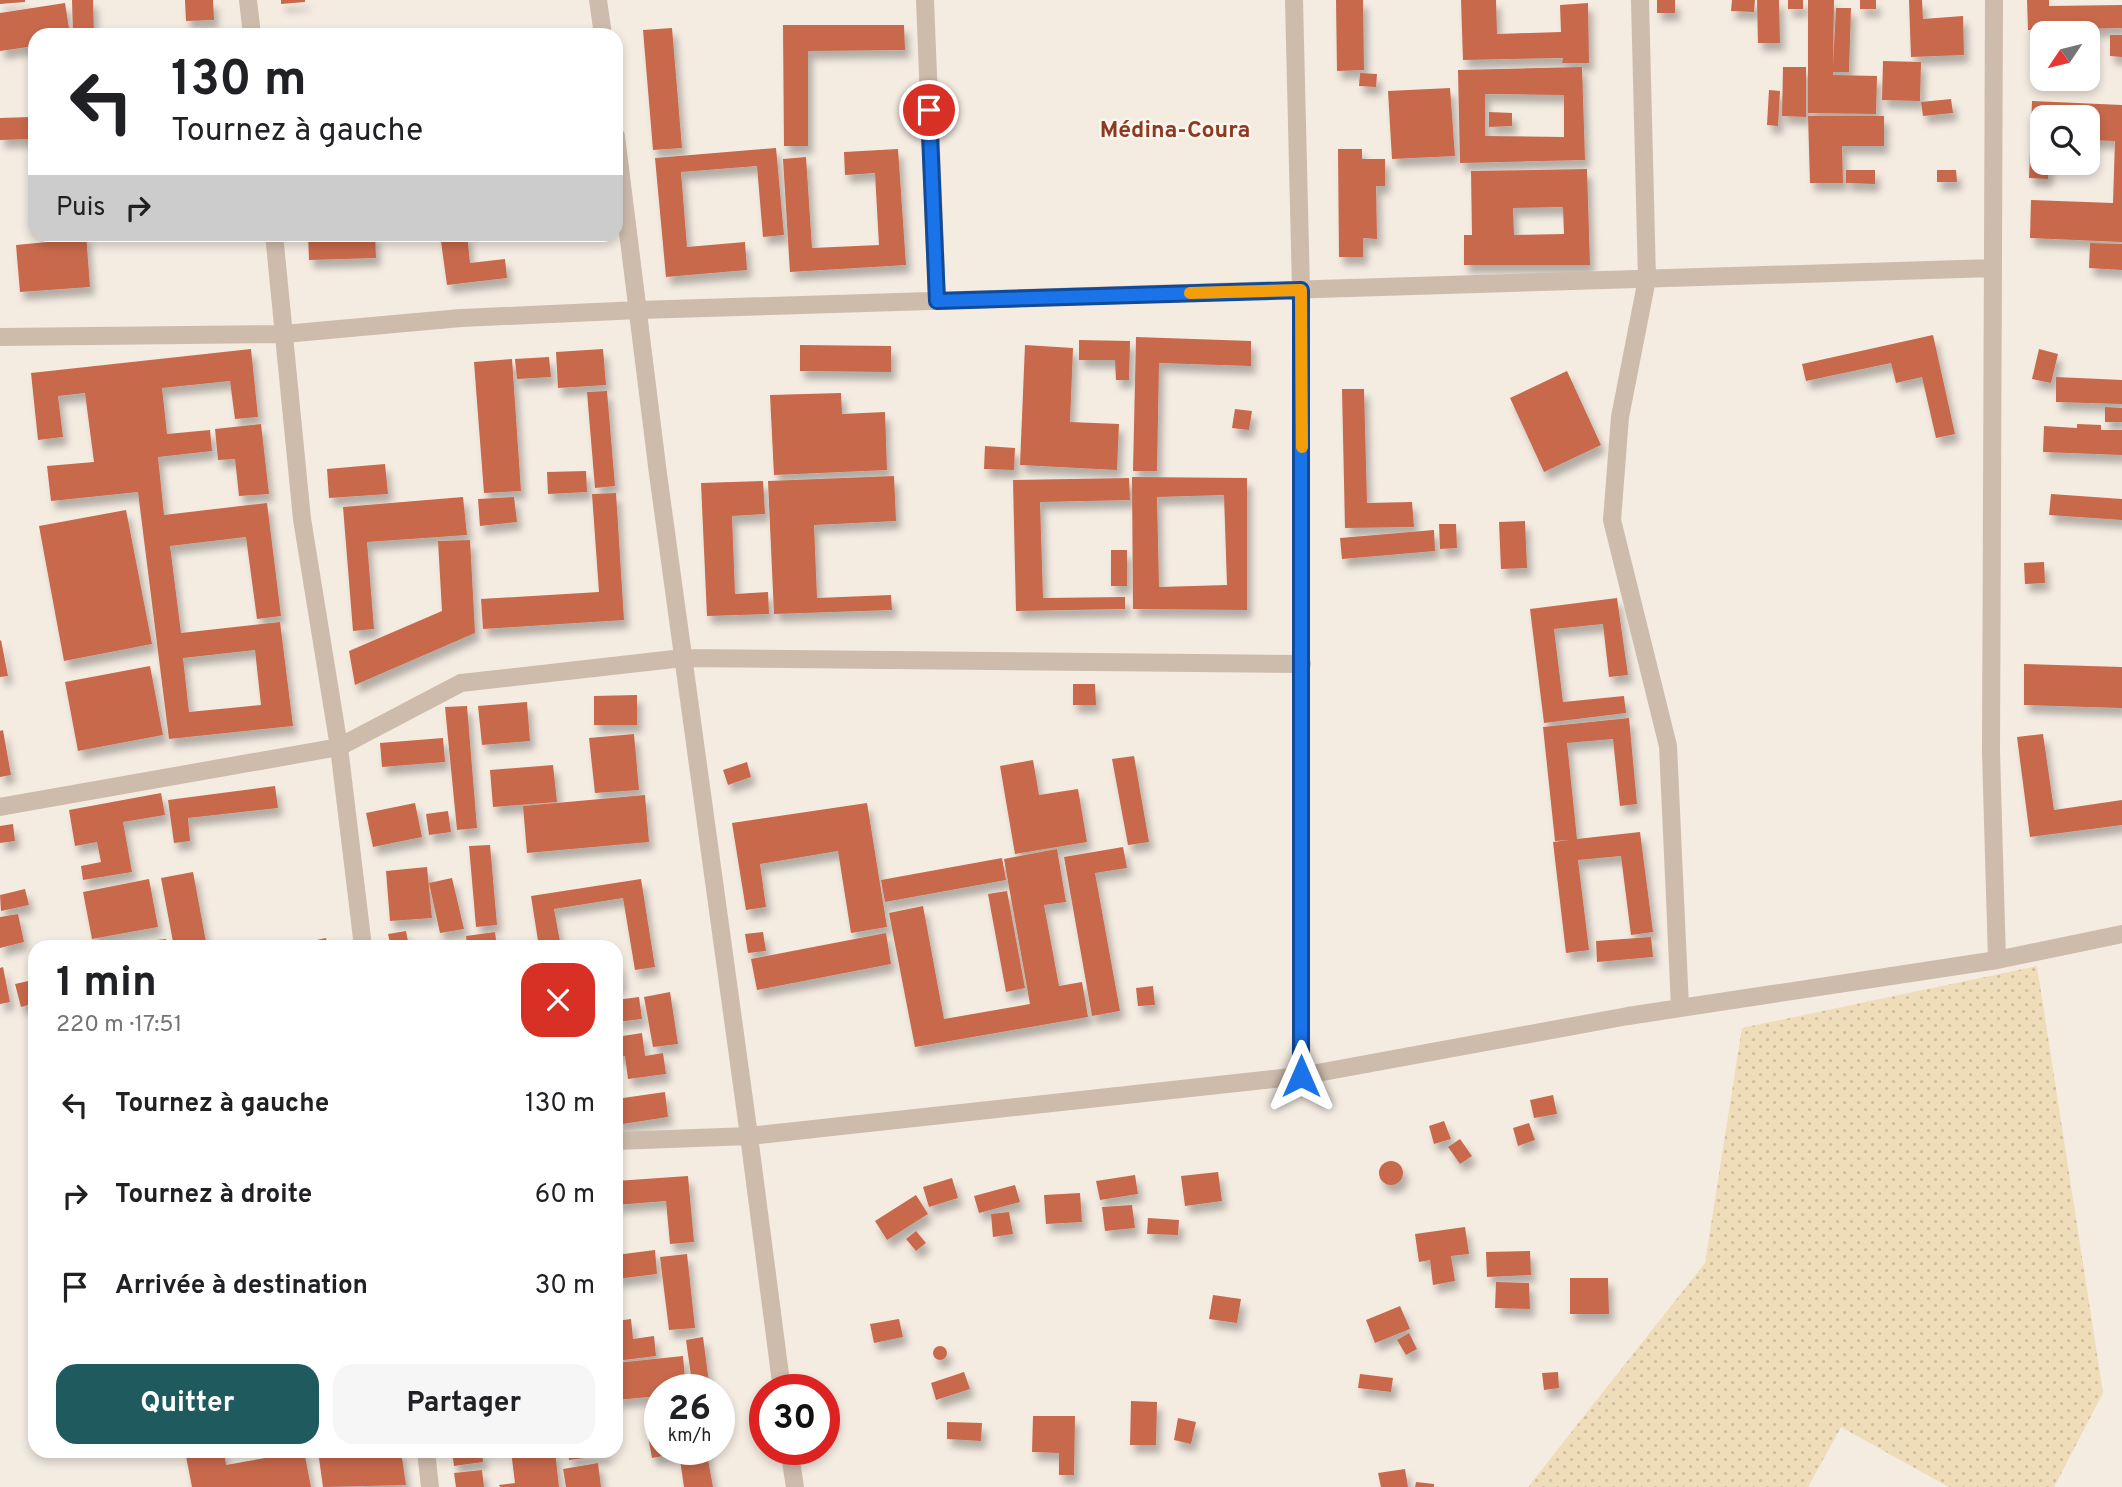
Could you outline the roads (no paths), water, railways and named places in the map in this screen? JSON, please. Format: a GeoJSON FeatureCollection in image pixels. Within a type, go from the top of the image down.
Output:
{"type":"FeatureCollection","features":[{"type":"Feature","properties":{"kind":"street"},"geometry":{"type":"LineString","coordinates":[[248,0],[251,28]]}},
{"type":"Feature","properties":{"kind":"street"},"geometry":{"type":"LineString","coordinates":[[598,0],[602,28]]}},
{"type":"Feature","properties":{"kind":"street"},"geometry":{"type":"LineString","coordinates":[[925,0],[937,301]]}},
{"type":"Feature","properties":{"kind":"street"},"geometry":{"type":"LineString","coordinates":[[1294,0],[1301,290],[1301,1076]]}},
{"type":"Feature","properties":{"kind":"street"},"geometry":{"type":"LineString","coordinates":[[1640,0],[1647,279],[1620,417],[1612,520],[1668,746],[1680,1007]]}},
{"type":"Feature","properties":{"kind":"street"},"geometry":{"type":"LineString","coordinates":[[1994,0],[1991,752],[1997,960]]}},
{"type":"Feature","properties":{"kind":"street"},"geometry":{"type":"LineString","coordinates":[[623,189],[658,474],[780,1374]]}},
{"type":"Feature","properties":{"kind":"street"},"geometry":{"type":"LineString","coordinates":[[275,242],[302,519],[339,747],[362,940]]}},
{"type":"Feature","properties":{"kind":"street"},"geometry":{"type":"LineString","coordinates":[[0,337],[284,334],[461,318],[639,310],[1993,268]]}},
{"type":"Feature","properties":{"kind":"street"},"geometry":{"type":"LineString","coordinates":[[0,807],[339,747],[461,683],[683,658],[1302,664]]}},
{"type":"Feature","properties":{"kind":"street"},"geometry":{"type":"LineString","coordinates":[[623,1141],[749,1136],[1301,1076],[1680,1007],[1997,960],[2122,934]]}},
{"type":"Feature","properties":{"kind":"street"},"geometry":{"type":"LineString","coordinates":[[427,1458],[430,1487]]}},
{"type":"Feature","properties":{"kind":"street"},"geometry":{"type":"LineString","coordinates":[[792,1465],[795,1487]]}},
{"type":"Feature","properties":{"kind":"district","name":"Médina-Coura"},"geometry":{"type":"Point","coordinates":[1175,131]}}]}
